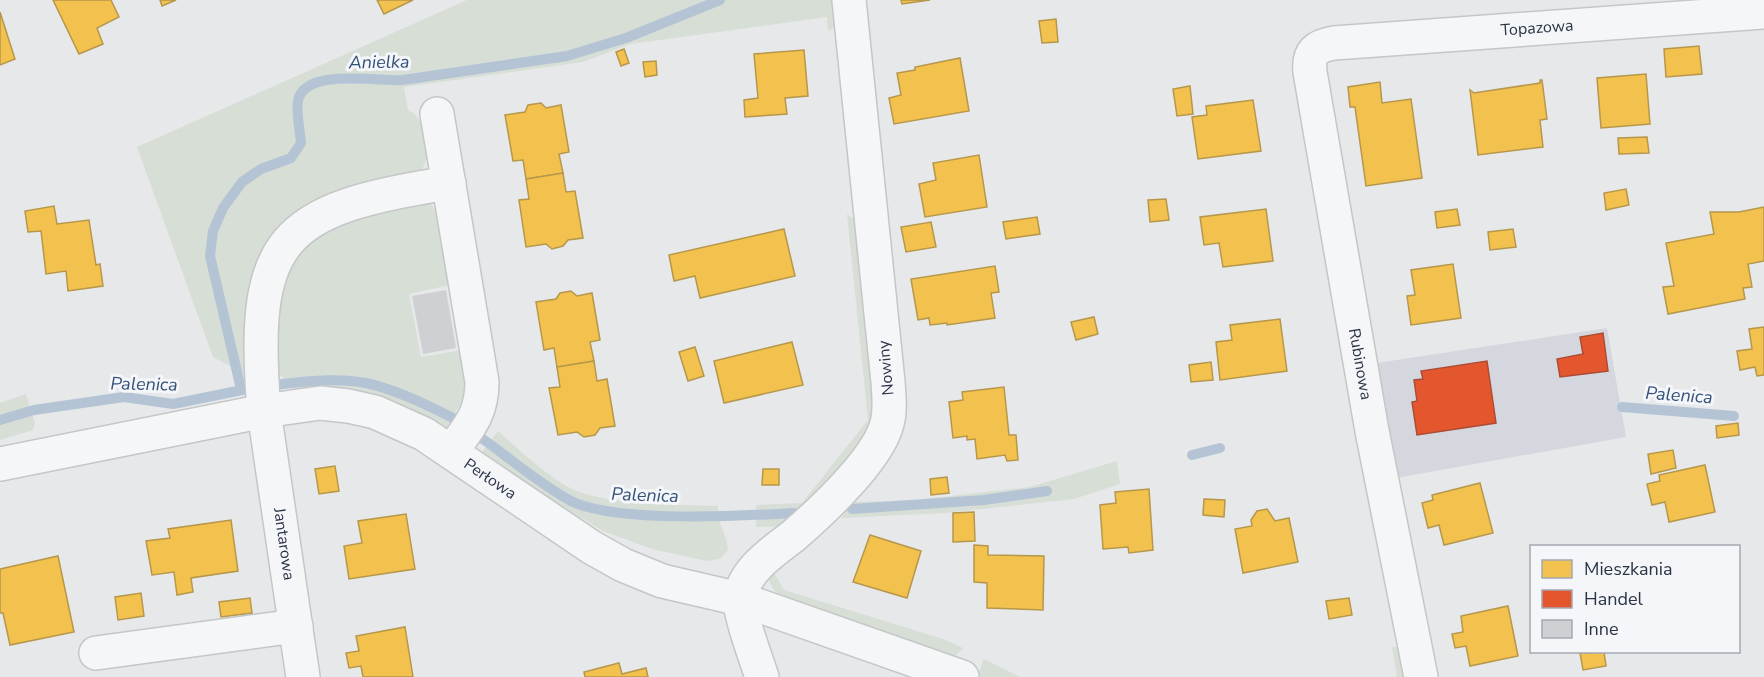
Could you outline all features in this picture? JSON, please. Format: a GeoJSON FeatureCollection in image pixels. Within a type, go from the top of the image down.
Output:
{"type":"FeatureCollection","features":[{"type":"Feature","properties":{"kind":"street","name":"Nowiny"},"geometry":{"type":"LineString","coordinates":[[740,599],[747,580],[762,560],[821,511],[869,457],[881,438],[889,416],[888,382],[849,0]]}},
{"type":"Feature","properties":{"kind":"street","name":"Topazowa"},"geometry":{"type":"LineString","coordinates":[[1313,51],[1322,45],[1334,43],[1764,12]]}},
{"type":"Feature","properties":{"kind":"street","name":"Rubinowa"},"geometry":{"type":"LineString","coordinates":[[1313,51],[1309,59],[1310,72],[1370,419],[1421,677]]}},
{"type":"Feature","properties":{"kind":"street"},"geometry":{"type":"LineString","coordinates":[[437,114],[482,382],[482,399],[477,416],[451,452]]}},
{"type":"Feature","properties":{"kind":"street","name":"Jantarowa"},"geometry":{"type":"LineString","coordinates":[[303,677],[264,411],[261,370],[262,303],[268,276],[278,253],[299,228],[327,212],[392,192],[449,183]]}},
{"type":"Feature","properties":{"kind":"street","name":"Perłowa"},"geometry":{"type":"LineString","coordinates":[[0,464],[264,411],[320,403],[348,406],[403,423],[424,434],[591,547],[623,565],[662,581],[740,599],[962,677]]}},
{"type":"Feature","properties":{"kind":"street"},"geometry":{"type":"LineString","coordinates":[[740,599],[762,677]]}},
{"type":"Feature","properties":{"kind":"street"},"geometry":{"type":"LineString","coordinates":[[96,653],[296,626]]}},
{"type":"Feature","properties":{"kind":"shaded area"},"geometry":{"type":"Polygon","coordinates":[[[467,0],[837,0],[839,25],[828,31],[827,17],[630,44],[583,62],[404,87],[408,110],[421,122],[427,138],[427,156],[420,173],[327,222],[428,201],[438,213],[450,285],[409,294],[421,357],[462,350],[466,385],[461,402],[444,432],[296,393],[274,368],[244,373],[213,357],[137,147],[467,0]]]}},
{"type":"Feature","properties":{"kind":"shaded area"},"geometry":{"type":"Polygon","coordinates":[[[847,214],[855,220],[877,397],[871,430],[797,519],[785,526],[756,527],[756,505],[802,503],[868,420],[847,214]]]}},
{"type":"Feature","properties":{"kind":"shaded area"},"geometry":{"type":"Polygon","coordinates":[[[1607,328],[1626,437],[1396,478],[1377,363],[1607,328]]]}},
{"type":"Feature","properties":{"kind":"shaded area"},"geometry":{"type":"Polygon","coordinates":[[[26,394],[35,423],[33,430],[0,440],[0,403],[26,394]]]}},
{"type":"Feature","properties":{"kind":"shaded area"},"geometry":{"type":"Polygon","coordinates":[[[498,431],[548,473],[569,488],[579,492],[630,502],[718,506],[728,550],[719,559],[707,561],[652,549],[603,531],[479,456],[498,431]]]}},
{"type":"Feature","properties":{"kind":"shaded area"},"geometry":{"type":"Polygon","coordinates":[[[1117,461],[1120,484],[1074,499],[944,513],[841,518],[854,502],[916,500],[1030,487],[1117,461]]]}},
{"type":"Feature","properties":{"kind":"shaded area"},"geometry":{"type":"Polygon","coordinates":[[[784,560],[788,561],[774,573],[784,590],[943,639],[963,648],[951,661],[780,600],[768,579],[769,571],[784,560]]]}},
{"type":"Feature","properties":{"kind":"shaded area"},"geometry":{"type":"Polygon","coordinates":[[[1392,647],[1402,647],[1408,677],[1397,677],[1392,647]]]}},
{"type":"Feature","properties":{"kind":"shaded area"},"geometry":{"type":"Polygon","coordinates":[[[984,659],[1020,677],[982,677],[978,675],[984,659]]]}},
{"type":"Feature","properties":{"kind":"building: Mieszkania"},"geometry":{"type":"Polygon","coordinates":[[[53,0],[111,0],[119,17],[97,28],[103,44],[79,54],[53,0]]]}},
{"type":"Feature","properties":{"kind":"building: Mieszkania"},"geometry":{"type":"Polygon","coordinates":[[[160,0],[176,0],[162,6],[160,0]]]}},
{"type":"Feature","properties":{"kind":"building: Mieszkania"},"geometry":{"type":"Polygon","coordinates":[[[377,0],[413,0],[384,14],[377,0]]]}},
{"type":"Feature","properties":{"kind":"building: Mieszkania"},"geometry":{"type":"Polygon","coordinates":[[[901,0],[930,0],[902,4],[901,0]]]}},
{"type":"Feature","properties":{"kind":"building: Mieszkania"},"geometry":{"type":"Polygon","coordinates":[[[0,12],[15,59],[0,65],[0,12]]]}},
{"type":"Feature","properties":{"kind":"building: Mieszkania"},"geometry":{"type":"Polygon","coordinates":[[[1056,19],[1058,42],[1042,43],[1039,21],[1056,19]]]}},
{"type":"Feature","properties":{"kind":"building: Mieszkania"},"geometry":{"type":"Polygon","coordinates":[[[1699,46],[1702,74],[1666,77],[1664,49],[1699,46]]]}},
{"type":"Feature","properties":{"kind":"building: Mieszkania"},"geometry":{"type":"Polygon","coordinates":[[[624,49],[629,63],[621,66],[616,52],[624,49]]]}},
{"type":"Feature","properties":{"kind":"building: Mieszkania"},"geometry":{"type":"Polygon","coordinates":[[[804,50],[808,96],[785,98],[787,114],[745,117],[744,100],[758,98],[754,54],[804,50]]]}},
{"type":"Feature","properties":{"kind":"building: Mieszkania"},"geometry":{"type":"Polygon","coordinates":[[[960,58],[969,111],[894,124],[889,98],[901,95],[897,73],[960,58]]]}},
{"type":"Feature","properties":{"kind":"building: Mieszkania"},"geometry":{"type":"Polygon","coordinates":[[[656,61],[657,75],[645,77],[643,62],[656,61]]]}},
{"type":"Feature","properties":{"kind":"building: Mieszkania"},"geometry":{"type":"Polygon","coordinates":[[[1646,74],[1650,124],[1601,128],[1597,78],[1646,74]]]}},
{"type":"Feature","properties":{"kind":"building: Mieszkania"},"geometry":{"type":"Polygon","coordinates":[[[1542,80],[1547,119],[1540,120],[1543,147],[1478,155],[1470,90],[1474,93],[1540,83],[1542,80]]]}},
{"type":"Feature","properties":{"kind":"building: Mieszkania"},"geometry":{"type":"Polygon","coordinates":[[[1380,82],[1382,103],[1411,99],[1422,178],[1366,186],[1355,107],[1350,107],[1348,87],[1380,82]]]}},
{"type":"Feature","properties":{"kind":"building: Mieszkania"},"geometry":{"type":"Polygon","coordinates":[[[1190,86],[1193,114],[1177,116],[1173,89],[1190,86]]]}},
{"type":"Feature","properties":{"kind":"building: Mieszkania"},"geometry":{"type":"Polygon","coordinates":[[[1253,100],[1261,151],[1198,159],[1192,117],[1207,115],[1206,106],[1253,100]]]}},
{"type":"Feature","properties":{"kind":"building: Mieszkania"},"geometry":{"type":"Polygon","coordinates":[[[541,103],[546,108],[561,105],[569,152],[559,154],[563,173],[526,179],[523,160],[513,161],[505,115],[525,112],[528,105],[541,103]]]}},
{"type":"Feature","properties":{"kind":"building: Mieszkania"},"geometry":{"type":"Polygon","coordinates":[[[1647,137],[1649,153],[1619,154],[1618,138],[1647,137]]]}},
{"type":"Feature","properties":{"kind":"building: Mieszkania"},"geometry":{"type":"Polygon","coordinates":[[[979,155],[987,207],[925,217],[919,184],[936,180],[933,163],[979,155]]]}},
{"type":"Feature","properties":{"kind":"building: Mieszkania"},"geometry":{"type":"Polygon","coordinates":[[[563,173],[566,192],[575,191],[583,238],[568,240],[563,246],[552,249],[546,244],[526,247],[519,200],[529,199],[526,179],[563,173]]]}},
{"type":"Feature","properties":{"kind":"building: Mieszkania"},"geometry":{"type":"Polygon","coordinates":[[[1626,189],[1629,205],[1606,210],[1604,193],[1626,189]]]}},
{"type":"Feature","properties":{"kind":"building: Mieszkania"},"geometry":{"type":"Polygon","coordinates":[[[1166,199],[1169,220],[1150,222],[1148,200],[1166,199]]]}},
{"type":"Feature","properties":{"kind":"building: Mieszkania"},"geometry":{"type":"Polygon","coordinates":[[[54,206],[57,224],[89,220],[96,265],[100,264],[103,286],[68,291],[66,271],[46,274],[41,231],[28,232],[25,211],[54,206]]]}},
{"type":"Feature","properties":{"kind":"building: Mieszkania"},"geometry":{"type":"Polygon","coordinates":[[[1764,207],[1764,261],[1748,264],[1752,287],[1743,288],[1745,299],[1668,314],[1663,287],[1674,286],[1666,243],[1714,234],[1710,212],[1739,212],[1764,207]]]}},
{"type":"Feature","properties":{"kind":"building: Mieszkania"},"geometry":{"type":"Polygon","coordinates":[[[1266,209],[1273,261],[1223,267],[1219,243],[1204,245],[1200,217],[1266,209]]]}},
{"type":"Feature","properties":{"kind":"building: Mieszkania"},"geometry":{"type":"Polygon","coordinates":[[[1457,209],[1460,225],[1437,228],[1435,212],[1457,209]]]}},
{"type":"Feature","properties":{"kind":"building: Mieszkania"},"geometry":{"type":"Polygon","coordinates":[[[1037,217],[1040,234],[1006,239],[1003,222],[1037,217]]]}},
{"type":"Feature","properties":{"kind":"building: Mieszkania"},"geometry":{"type":"Polygon","coordinates":[[[931,222],[936,247],[906,252],[901,227],[931,222]]]}},
{"type":"Feature","properties":{"kind":"building: Mieszkania"},"geometry":{"type":"Polygon","coordinates":[[[784,229],[795,276],[700,298],[695,276],[674,281],[669,255],[784,229]]]}},
{"type":"Feature","properties":{"kind":"building: Mieszkania"},"geometry":{"type":"Polygon","coordinates":[[[1513,229],[1516,247],[1490,250],[1488,232],[1513,229]]]}},
{"type":"Feature","properties":{"kind":"building: Mieszkania"},"geometry":{"type":"Polygon","coordinates":[[[1453,264],[1461,318],[1411,325],[1407,296],[1415,295],[1411,270],[1453,264]]]}},
{"type":"Feature","properties":{"kind":"building: Mieszkania"},"geometry":{"type":"Polygon","coordinates":[[[995,266],[999,292],[991,293],[995,318],[947,325],[947,323],[930,325],[929,318],[918,320],[911,279],[995,266]]]}},
{"type":"Feature","properties":{"kind":"building: Mieszkania"},"geometry":{"type":"Polygon","coordinates":[[[571,291],[577,296],[592,293],[600,340],[590,342],[594,361],[557,367],[554,348],[544,350],[536,302],[556,299],[560,293],[571,291]]]}},
{"type":"Feature","properties":{"kind":"building: Mieszkania"},"geometry":{"type":"Polygon","coordinates":[[[1094,317],[1098,334],[1076,340],[1071,322],[1094,317]]]}},
{"type":"Feature","properties":{"kind":"building: Mieszkania"},"geometry":{"type":"Polygon","coordinates":[[[1280,319],[1287,371],[1220,380],[1216,342],[1232,340],[1230,325],[1280,319]]]}},
{"type":"Feature","properties":{"kind":"building: Mieszkania"},"geometry":{"type":"Polygon","coordinates":[[[1764,327],[1764,375],[1757,376],[1755,367],[1740,370],[1737,351],[1752,349],[1749,329],[1764,327]]]}},
{"type":"Feature","properties":{"kind":"building: Mieszkania"},"geometry":{"type":"Polygon","coordinates":[[[792,342],[803,385],[724,403],[714,361],[792,342]]]}},
{"type":"Feature","properties":{"kind":"building: Mieszkania"},"geometry":{"type":"Polygon","coordinates":[[[695,347],[704,376],[688,381],[679,352],[695,347]]]}},
{"type":"Feature","properties":{"kind":"building: Mieszkania"},"geometry":{"type":"Polygon","coordinates":[[[594,361],[597,381],[607,379],[615,426],[600,428],[595,435],[584,437],[577,432],[558,435],[549,388],[560,387],[557,367],[594,361]]]}},
{"type":"Feature","properties":{"kind":"building: Mieszkania"},"geometry":{"type":"Polygon","coordinates":[[[1211,362],[1213,380],[1191,382],[1189,365],[1211,362]]]}},
{"type":"Feature","properties":{"kind":"building: Mieszkania"},"geometry":{"type":"Polygon","coordinates":[[[1004,387],[1009,435],[1016,435],[1018,460],[1007,461],[1005,455],[977,459],[975,439],[967,440],[967,436],[953,438],[949,402],[963,400],[962,392],[1004,387]]]}},
{"type":"Feature","properties":{"kind":"building: Mieszkania"},"geometry":{"type":"Polygon","coordinates":[[[1738,423],[1739,435],[1717,438],[1716,426],[1738,423]]]}},
{"type":"Feature","properties":{"kind":"building: Mieszkania"},"geometry":{"type":"Polygon","coordinates":[[[1673,450],[1676,468],[1651,474],[1648,454],[1673,450]]]}},
{"type":"Feature","properties":{"kind":"building: Mieszkania"},"geometry":{"type":"Polygon","coordinates":[[[1705,465],[1715,512],[1669,522],[1665,502],[1652,505],[1647,484],[1660,481],[1659,475],[1705,465]]]}},
{"type":"Feature","properties":{"kind":"building: Mieszkania"},"geometry":{"type":"Polygon","coordinates":[[[335,466],[339,491],[319,494],[315,469],[335,466]]]}},
{"type":"Feature","properties":{"kind":"building: Mieszkania"},"geometry":{"type":"Polygon","coordinates":[[[763,469],[779,469],[779,485],[762,485],[763,469]]]}},
{"type":"Feature","properties":{"kind":"building: Mieszkania"},"geometry":{"type":"Polygon","coordinates":[[[947,477],[949,493],[931,495],[930,479],[947,477]]]}},
{"type":"Feature","properties":{"kind":"building: Mieszkania"},"geometry":{"type":"Polygon","coordinates":[[[1480,483],[1493,533],[1444,545],[1439,525],[1428,528],[1422,503],[1433,500],[1432,495],[1480,483]]]}},
{"type":"Feature","properties":{"kind":"building: Mieszkania"},"geometry":{"type":"Polygon","coordinates":[[[1149,489],[1153,550],[1129,553],[1128,547],[1103,549],[1100,505],[1116,503],[1115,492],[1149,489]]]}},
{"type":"Feature","properties":{"kind":"building: Mieszkania"},"geometry":{"type":"Polygon","coordinates":[[[1204,499],[1225,500],[1224,517],[1203,515],[1204,499]]]}},
{"type":"Feature","properties":{"kind":"building: Mieszkania"},"geometry":{"type":"Polygon","coordinates":[[[1267,509],[1275,521],[1289,518],[1298,562],[1243,573],[1235,529],[1252,526],[1251,520],[1257,511],[1267,509]]]}},
{"type":"Feature","properties":{"kind":"building: Mieszkania"},"geometry":{"type":"Polygon","coordinates":[[[974,512],[975,541],[953,542],[953,513],[974,512]]]}},
{"type":"Feature","properties":{"kind":"building: Mieszkania"},"geometry":{"type":"Polygon","coordinates":[[[406,514],[415,569],[349,579],[344,546],[362,543],[358,521],[406,514]]]}},
{"type":"Feature","properties":{"kind":"building: Mieszkania"},"geometry":{"type":"Polygon","coordinates":[[[231,520],[238,571],[191,578],[193,592],[177,595],[174,572],[152,575],[146,541],[170,538],[168,529],[231,520]]]}},
{"type":"Feature","properties":{"kind":"building: Mieszkania"},"geometry":{"type":"Polygon","coordinates":[[[870,535],[921,551],[907,598],[853,582],[870,535]]]}},
{"type":"Feature","properties":{"kind":"building: Mieszkania"},"geometry":{"type":"Polygon","coordinates":[[[974,545],[988,546],[988,555],[1044,556],[1043,610],[987,608],[987,583],[974,582],[974,545]]]}},
{"type":"Feature","properties":{"kind":"building: Mieszkania"},"geometry":{"type":"Polygon","coordinates":[[[58,556],[74,632],[10,645],[3,613],[0,613],[0,569],[58,556]]]}},
{"type":"Feature","properties":{"kind":"building: Mieszkania"},"geometry":{"type":"Polygon","coordinates":[[[141,593],[144,616],[118,620],[115,597],[141,593]]]}},
{"type":"Feature","properties":{"kind":"building: Mieszkania"},"geometry":{"type":"Polygon","coordinates":[[[250,598],[252,613],[221,617],[219,602],[250,598]]]}},
{"type":"Feature","properties":{"kind":"building: Mieszkania"},"geometry":{"type":"Polygon","coordinates":[[[1349,598],[1352,615],[1329,619],[1326,601],[1349,598]]]}},
{"type":"Feature","properties":{"kind":"building: Mieszkania"},"geometry":{"type":"Polygon","coordinates":[[[1508,606],[1518,656],[1470,666],[1466,646],[1455,648],[1452,634],[1463,632],[1461,616],[1508,606]]]}},
{"type":"Feature","properties":{"kind":"building: Mieszkania"},"geometry":{"type":"Polygon","coordinates":[[[405,627],[413,677],[363,677],[361,666],[349,668],[346,653],[359,651],[356,636],[405,627]]]}},
{"type":"Feature","properties":{"kind":"building: Mieszkania"},"geometry":{"type":"Polygon","coordinates":[[[1580,653],[1604,653],[1606,666],[1583,670],[1580,653]]]}},
{"type":"Feature","properties":{"kind":"building: Mieszkania"},"geometry":{"type":"Polygon","coordinates":[[[619,663],[622,674],[646,668],[648,677],[585,677],[584,672],[619,663]]]}},
{"type":"Feature","properties":{"kind":"building: Handel"},"geometry":{"type":"Polygon","coordinates":[[[1603,333],[1608,371],[1560,377],[1557,359],[1583,354],[1580,337],[1603,333]]]}},
{"type":"Feature","properties":{"kind":"building: Handel"},"geometry":{"type":"Polygon","coordinates":[[[1487,361],[1496,423],[1417,435],[1412,402],[1417,401],[1414,380],[1423,379],[1421,371],[1487,361]]]}},
{"type":"Feature","properties":{"kind":"building: Inne"},"geometry":{"type":"Polygon","coordinates":[[[446,290],[456,348],[423,354],[412,296],[446,290]]]}},
{"type":"Feature","properties":{"kind":"waterway","name":"Anielka"},"geometry":{"type":"LineString","coordinates":[[241,389],[210,256],[213,231],[223,208],[242,182],[261,169],[291,158],[301,143],[298,101],[303,90],[328,80],[344,78],[403,80],[567,56],[626,38],[720,0]]}},
{"type":"Feature","properties":{"kind":"waterway","name":"Palenica"},"geometry":{"type":"LineString","coordinates":[[273,385],[331,380],[366,383],[400,393],[453,418]]}},
{"type":"Feature","properties":{"kind":"waterway","name":"Palenica"},"geometry":{"type":"LineString","coordinates":[[0,420],[34,410],[124,397],[173,404],[247,389]]}},
{"type":"Feature","properties":{"kind":"waterway","name":"Palenica"},"geometry":{"type":"LineString","coordinates":[[1622,407],[1734,416]]}},
{"type":"Feature","properties":{"kind":"waterway","name":"Palenica"},"geometry":{"type":"LineString","coordinates":[[480,437],[559,494],[591,508],[617,513],[680,516],[794,513]]}},
{"type":"Feature","properties":{"kind":"waterway","name":"Palenica"},"geometry":{"type":"LineString","coordinates":[[1192,455],[1220,448]]}},
{"type":"Feature","properties":{"kind":"waterway","name":"Palenica"},"geometry":{"type":"LineString","coordinates":[[852,509],[984,500],[1047,491]]}}]}
